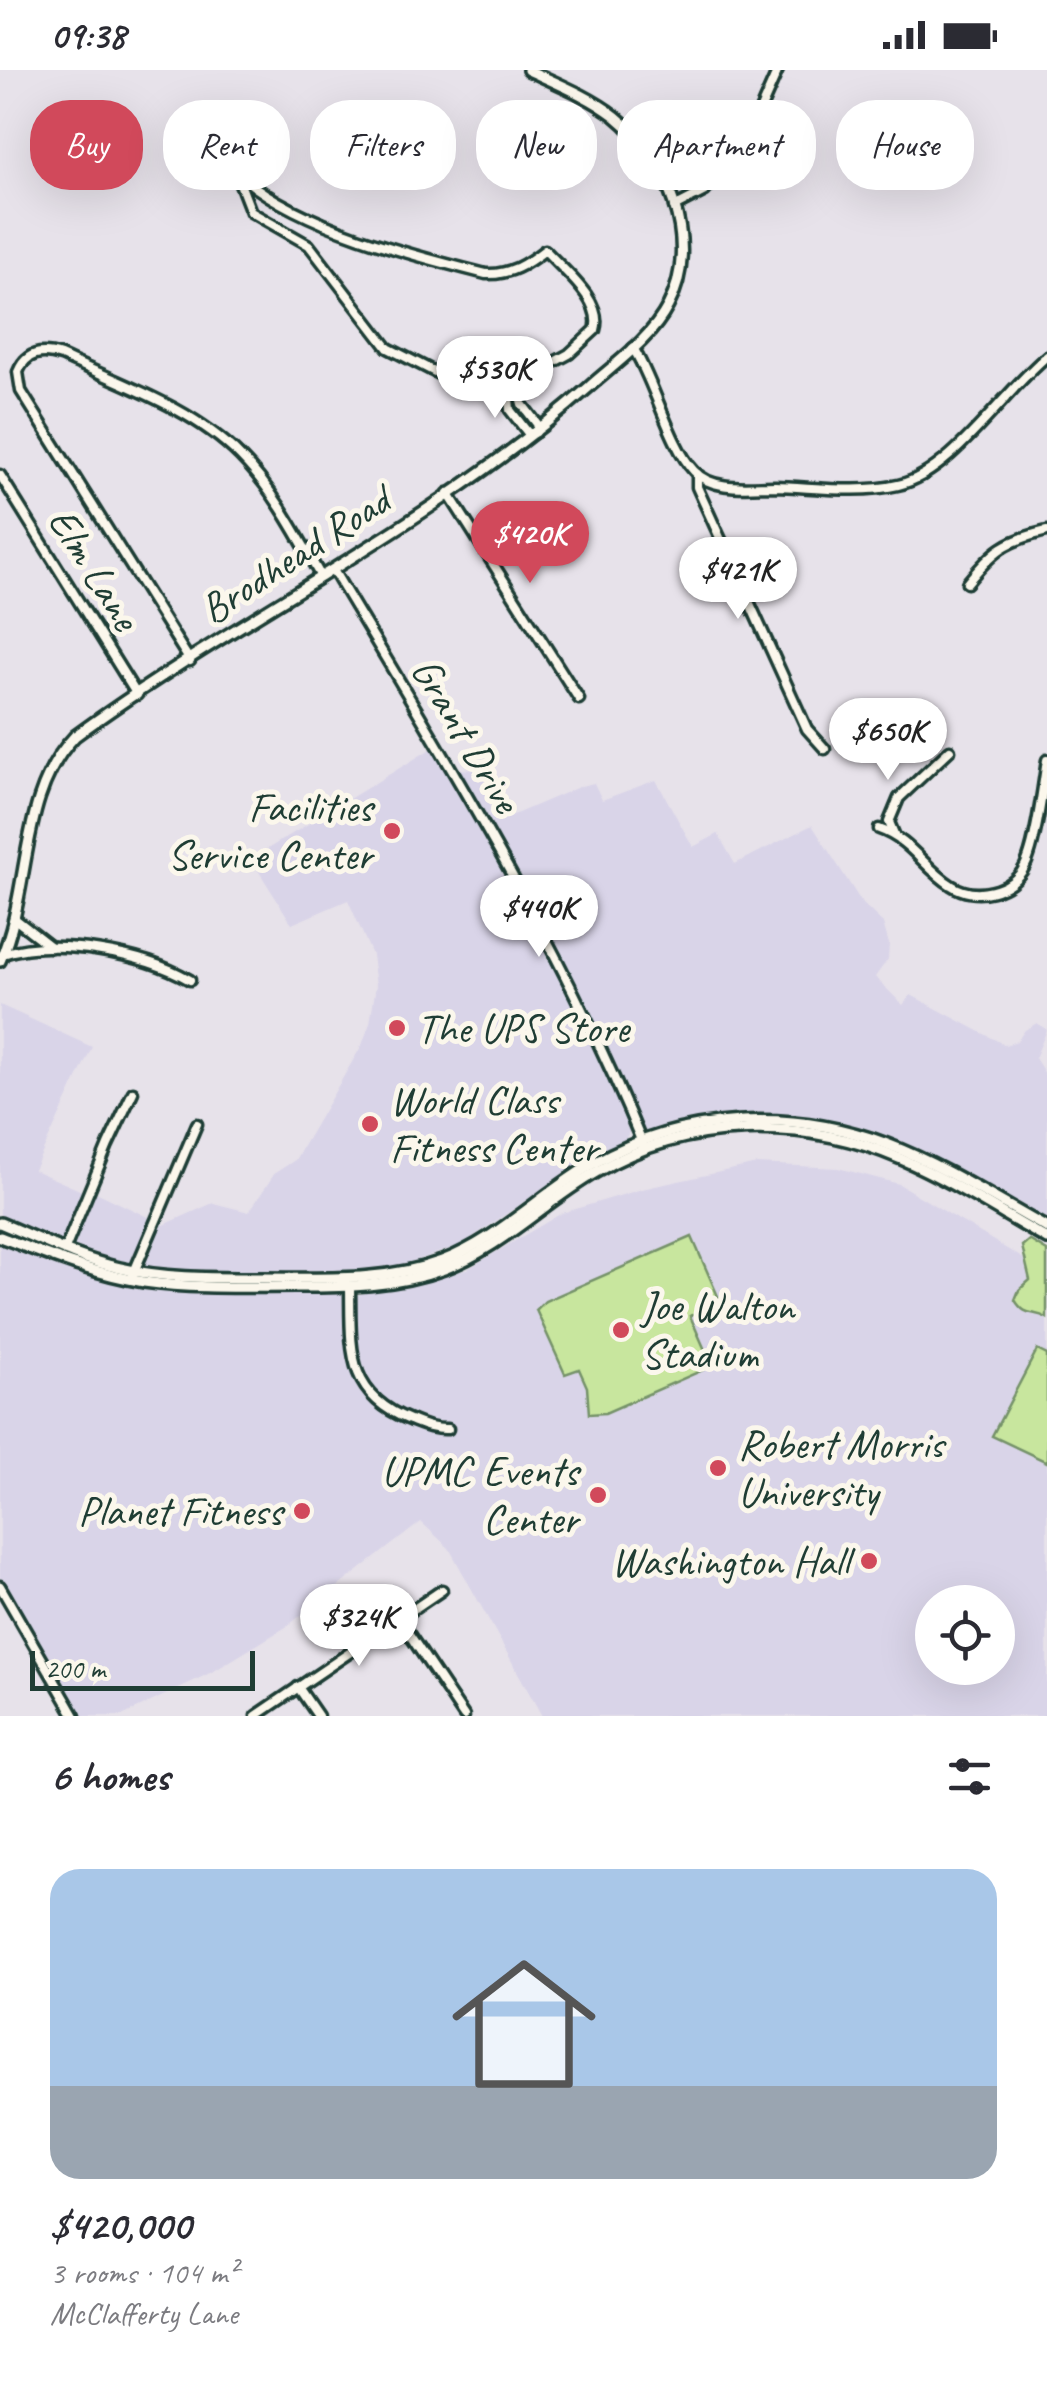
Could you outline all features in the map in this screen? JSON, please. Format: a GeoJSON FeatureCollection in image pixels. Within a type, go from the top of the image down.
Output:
{"type":"FeatureCollection","features":[{"type":"Feature","properties":{"kind":"main road","name":"Brodhead Road"},"geometry":{"type":"LineString","coordinates":[[1,957],[15,919],[40,797],[52,764],[76,736],[536,433],[633,348],[661,318],[678,284],[681,246],[674,207],[658,167],[618,119],[583,96],[528,70]]}},
{"type":"Feature","properties":{"kind":"main road"},"geometry":{"type":"LineString","coordinates":[[0,1223],[132,1275],[367,1277],[405,1272],[480,1243],[580,1172],[687,1128],[728,1122],[787,1122],[829,1127],[920,1158],[1047,1228]]}},
{"type":"Feature","properties":{"kind":"main road"},"geometry":{"type":"LineString","coordinates":[[0,1237],[86,1268],[180,1286],[350,1287],[410,1280],[456,1264],[499,1240],[596,1172],[643,1145],[742,1130],[786,1130],[834,1137],[878,1150],[916,1166],[1047,1239]]}},
{"type":"Feature","properties":{"kind":"street"},"geometry":{"type":"LineString","coordinates":[[674,207],[705,191],[755,122],[778,70]]}},
{"type":"Feature","properties":{"kind":"street"},"geometry":{"type":"LineString","coordinates":[[511,381],[557,362],[596,330],[598,323],[593,305],[545,250],[517,269],[486,274],[320,224],[242,178],[239,180],[250,212],[309,245],[388,348],[462,386],[511,381],[517,384],[522,404],[538,425],[536,433]]}},
{"type":"Feature","properties":{"kind":"street"},"geometry":{"type":"LineString","coordinates":[[633,348],[684,455],[697,474],[708,481],[727,485],[862,488],[907,482],[939,464],[1047,356]]}},
{"type":"Feature","properties":{"kind":"street"},"geometry":{"type":"LineString","coordinates":[[190,661],[20,391],[18,372],[30,356],[43,352],[60,356],[192,418],[223,440],[260,479],[322,577]]}},
{"type":"Feature","properties":{"kind":"street"},"geometry":{"type":"LineString","coordinates":[[697,474],[697,487],[806,729],[825,749]]}},
{"type":"Feature","properties":{"kind":"street","name":"Elm Lane"},"geometry":{"type":"LineString","coordinates":[[0,475],[137,695]]}},
{"type":"Feature","properties":{"kind":"street"},"geometry":{"type":"LineString","coordinates":[[448,492],[579,699]]}},
{"type":"Feature","properties":{"kind":"street"},"geometry":{"type":"LineString","coordinates":[[967,583],[992,552],[1010,540],[1047,530]]}},
{"type":"Feature","properties":{"kind":"street","name":"Grant Drive"},"geometry":{"type":"LineString","coordinates":[[332,570],[542,925],[643,1145]]}},
{"type":"Feature","properties":{"kind":"street"},"geometry":{"type":"LineString","coordinates":[[894,834],[889,822],[899,798],[950,750]]}},
{"type":"Feature","properties":{"kind":"street"},"geometry":{"type":"LineString","coordinates":[[879,829],[894,834],[950,884],[973,893],[995,890],[1025,866],[1047,760]]}},
{"type":"Feature","properties":{"kind":"street"},"geometry":{"type":"LineString","coordinates":[[15,919],[52,948]]}},
{"type":"Feature","properties":{"kind":"street"},"geometry":{"type":"LineString","coordinates":[[1,957],[26,948],[128,957],[190,980]]}},
{"type":"Feature","properties":{"kind":"street"},"geometry":{"type":"LineString","coordinates":[[65,1249],[133,1092]]}},
{"type":"Feature","properties":{"kind":"street"},"geometry":{"type":"LineString","coordinates":[[132,1275],[197,1124]]}},
{"type":"Feature","properties":{"kind":"street"},"geometry":{"type":"LineString","coordinates":[[350,1287],[354,1360],[362,1386],[373,1400],[398,1415],[436,1430],[448,1430]]}},
{"type":"Feature","properties":{"kind":"street"},"geometry":{"type":"LineString","coordinates":[[0,1586],[75,1716]]}},
{"type":"Feature","properties":{"kind":"street"},"geometry":{"type":"LineString","coordinates":[[256,1716],[442,1590]]}},
{"type":"Feature","properties":{"kind":"street"},"geometry":{"type":"LineString","coordinates":[[399,1619],[464,1716]]}},
{"type":"Feature","properties":{"kind":"street"},"geometry":{"type":"LineString","coordinates":[[298,1688],[318,1716]]}},
{"type":"Feature","properties":{"kind":"shaded area"},"geometry":{"type":"Polygon","coordinates":[[[434,747],[542,936],[612,1082],[630,1130],[625,1140],[585,1160],[461,1245],[403,1265],[373,1269],[373,1277],[353,1278],[353,1296],[466,1270],[562,1213],[642,1189],[757,1164],[838,1168],[899,1184],[1047,1273],[1047,1716],[542,1716],[449,1548],[421,1522],[286,1627],[214,1671],[122,1716],[75,1716],[0,1586],[0,1005],[92,1047],[34,1170],[84,1192],[96,1192],[164,1225],[213,1203],[249,1212],[275,1173],[295,1160],[362,1045],[376,985],[372,955],[348,900],[292,924],[251,859],[434,747]]]}},
{"type":"Feature","properties":{"kind":"shaded area"},"geometry":{"type":"Polygon","coordinates":[[[474,770],[485,777],[492,792],[489,814],[497,822],[581,786],[594,783],[602,800],[656,780],[693,847],[718,834],[735,864],[812,825],[862,903],[883,923],[889,944],[888,959],[875,977],[903,1005],[911,995],[1005,1045],[1017,1041],[1037,1023],[1047,1030],[1035,1058],[1047,1077],[1047,1228],[919,1158],[829,1127],[728,1122],[641,1141],[591,1029],[453,772],[474,770]]]}},
{"type":"Feature","properties":{"kind":"green space","name":"Joe Walton Stadium"},"geometry":{"type":"Polygon","coordinates":[[[692,1237],[721,1303],[690,1316],[705,1350],[703,1370],[605,1413],[589,1414],[587,1387],[579,1369],[565,1374],[536,1310],[545,1301],[692,1237]]]}},
{"type":"Feature","properties":{"kind":"green space"},"geometry":{"type":"Polygon","coordinates":[[[1029,1240],[1047,1251],[1047,1318],[1026,1311],[1015,1300],[1030,1280],[1022,1246],[1029,1240]]]}},
{"type":"Feature","properties":{"kind":"green space"},"geometry":{"type":"Polygon","coordinates":[[[1037,1350],[1047,1355],[1047,1462],[992,1436],[1037,1350]]]}},
{"type":"Feature","properties":{"kind":"place","name":"Facilities Service Center"},"geometry":{"type":"Point","coordinates":[392,831]}},
{"type":"Feature","properties":{"kind":"place","name":"The UPS Store"},"geometry":{"type":"Point","coordinates":[397,1028]}},
{"type":"Feature","properties":{"kind":"place","name":"World Class Fitness Center"},"geometry":{"type":"Point","coordinates":[370,1124]}},
{"type":"Feature","properties":{"kind":"place","name":"Joe Walton Stadium"},"geometry":{"type":"Point","coordinates":[621,1330]}},
{"type":"Feature","properties":{"kind":"place","name":"Robert Morris University"},"geometry":{"type":"Point","coordinates":[718,1468]}},
{"type":"Feature","properties":{"kind":"place","name":"UPMC Events Center"},"geometry":{"type":"Point","coordinates":[598,1495]}},
{"type":"Feature","properties":{"kind":"place","name":"Planet Fitness"},"geometry":{"type":"Point","coordinates":[302,1511]}},
{"type":"Feature","properties":{"kind":"place","name":"Washington Hall"},"geometry":{"type":"Point","coordinates":[869,1561]}}]}
